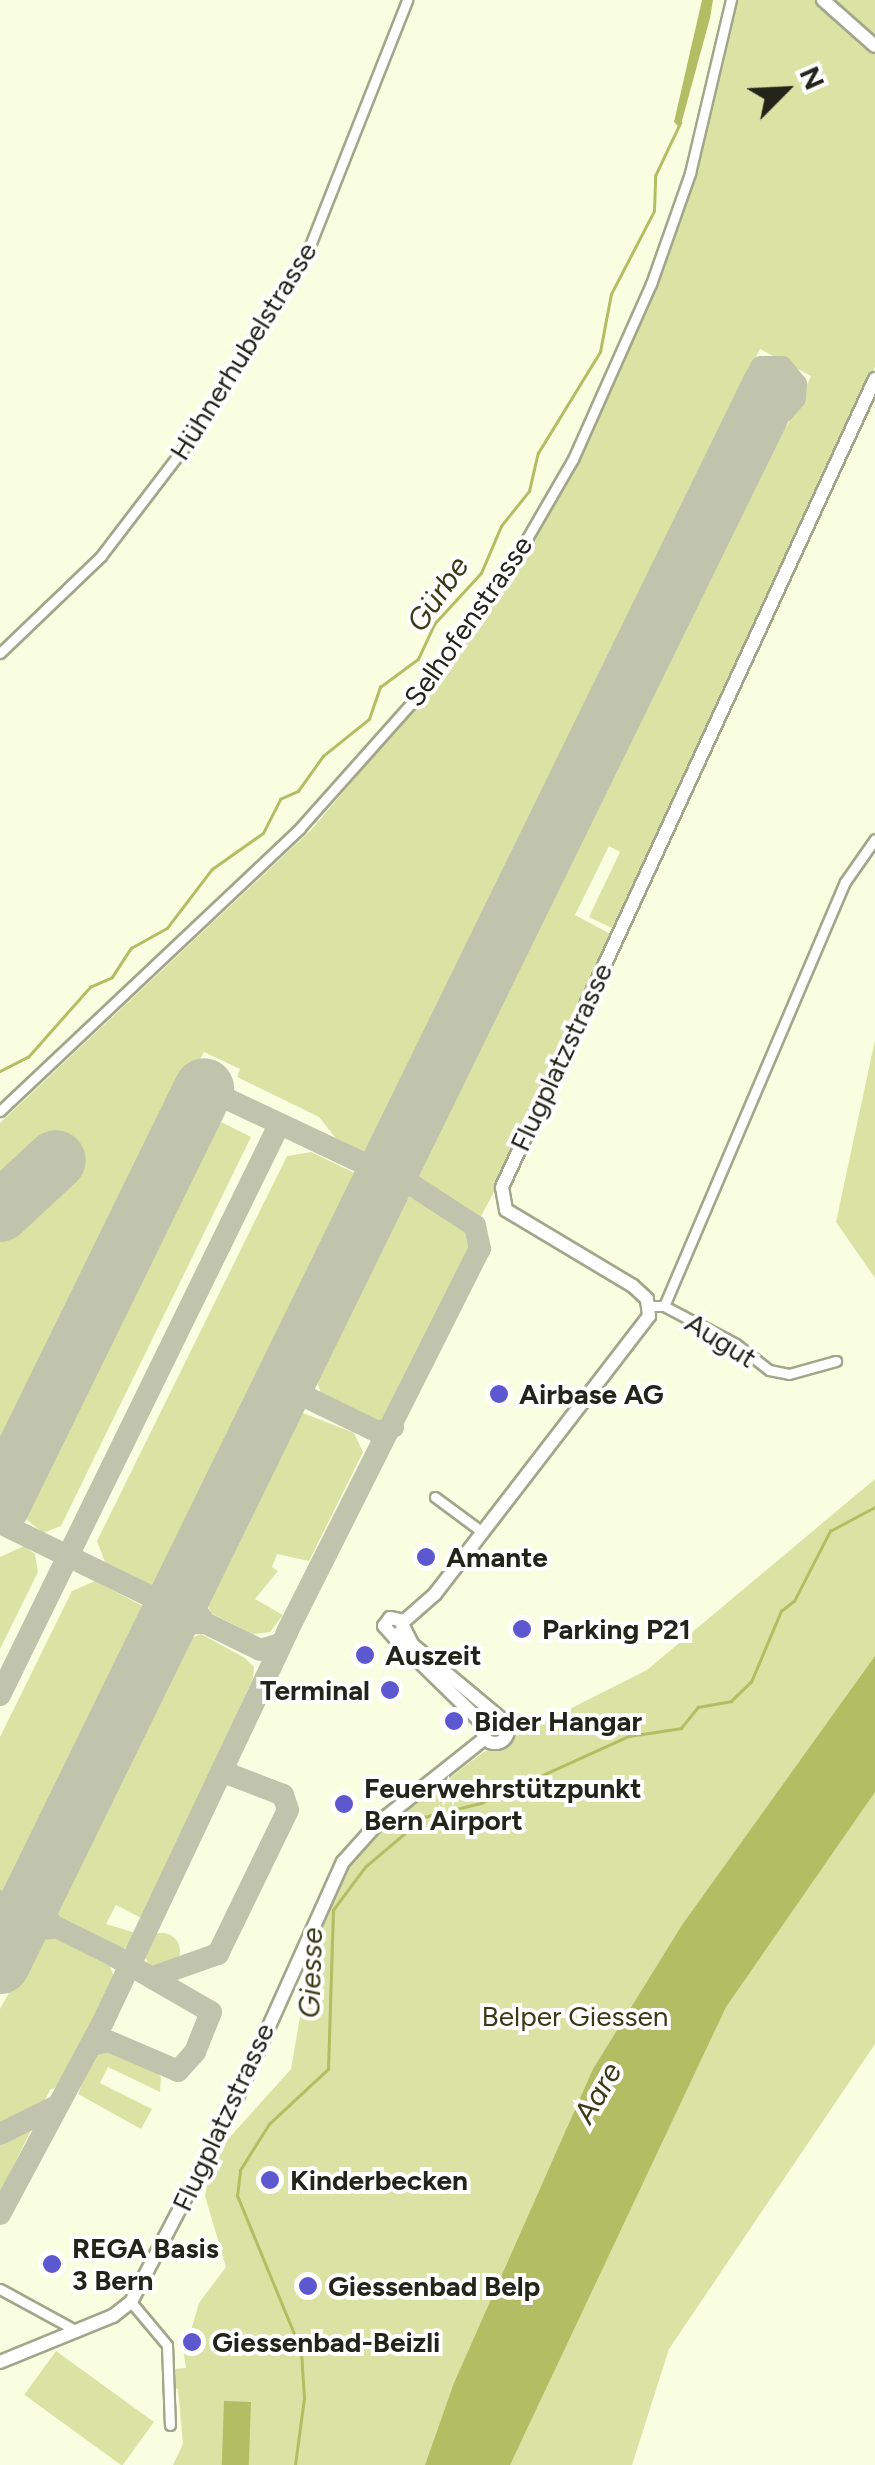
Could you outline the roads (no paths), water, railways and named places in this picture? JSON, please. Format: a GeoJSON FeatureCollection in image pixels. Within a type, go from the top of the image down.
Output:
{"type":"FeatureCollection","features":[{"type":"Feature","properties":{"kind":"street","name":"Hühnerhubelstrasse"},"geometry":{"type":"LineString","coordinates":[[0,653],[101,556],[186,446],[309,248],[407,0]]}},
{"type":"Feature","properties":{"kind":"street","name":"Selhofenstrasse"},"geometry":{"type":"LineString","coordinates":[[0,1111],[314,814],[422,691],[522,546],[574,459],[651,284],[695,156],[731,0]]}},
{"type":"Feature","properties":{"kind":"street"},"geometry":{"type":"LineString","coordinates":[[823,0],[875,46]]}},
{"type":"Feature","properties":{"kind":"street","name":"Flugplatzstrasse"},"geometry":{"type":"LineString","coordinates":[[657,1306],[633,1286],[512,1215],[502,1204],[502,1187],[875,380]]}},
{"type":"Feature","properties":{"kind":"street"},"geometry":{"type":"LineString","coordinates":[[400,1630],[434,1594],[657,1306],[846,882],[875,838]]}},
{"type":"Feature","properties":{"kind":"street","name":"Augut"},"geometry":{"type":"LineString","coordinates":[[657,1306],[736,1344],[769,1370],[789,1374],[836,1361]]}},
{"type":"Feature","properties":{"kind":"street"},"geometry":{"type":"LineString","coordinates":[[435,1497],[481,1532]]}},
{"type":"Feature","properties":{"kind":"street"},"geometry":{"type":"LineString","coordinates":[[400,1630],[499,1717],[506,1735],[498,1742],[484,1731],[400,1630]]}},
{"type":"Feature","properties":{"kind":"street"},"geometry":{"type":"LineString","coordinates":[[484,1731],[499,1717]]}},
{"type":"Feature","properties":{"kind":"street","name":"Flugplatzstrasse"},"geometry":{"type":"LineString","coordinates":[[131,2302],[230,2113],[338,1869],[377,1824],[484,1731]]}},
{"type":"Feature","properties":{"kind":"street"},"geometry":{"type":"LineString","coordinates":[[0,2289],[77,2331]]}},
{"type":"Feature","properties":{"kind":"street"},"geometry":{"type":"LineString","coordinates":[[0,2362],[77,2331],[131,2302],[167,2344],[170,2425]]}},
{"type":"Feature","properties":{"kind":"street"},"geometry":{"type":"LineString","coordinates":[[55,2318],[60,2304]]}},
{"type":"Feature","properties":{"kind":"water"},"geometry":{"type":"Polygon","coordinates":[[[702,0],[713,0],[680,128],[674,122],[702,0]]]}},
{"type":"Feature","properties":{"kind":"water","name":"Aare"},"geometry":{"type":"Polygon","coordinates":[[[875,1656],[875,1792],[726,2007],[510,2465],[425,2465],[454,2383],[593,2069],[682,1925],[875,1656]]]}},
{"type":"Feature","properties":{"kind":"water"},"geometry":{"type":"Polygon","coordinates":[[[224,2401],[251,2402],[249,2465],[222,2465],[224,2401]]]}},
{"type":"Feature","properties":{"kind":"waterway","name":"Gürbe"},"geometry":{"type":"LineString","coordinates":[[0,1071],[28,1057],[90,987],[112,977],[131,948],[167,928],[212,869],[263,833],[280,799],[298,791],[323,756],[369,719],[380,687],[418,659],[434,624],[481,573],[501,526],[529,491],[538,453],[600,352],[611,294],[654,211],[655,176],[680,123]]}},
{"type":"Feature","properties":{"kind":"waterway","name":"Giesse"},"geometry":{"type":"LineString","coordinates":[[295,2465],[304,2398],[301,2351],[237,2196],[240,2170],[269,2124],[328,2069],[333,1910],[365,1867],[424,1817],[481,1803],[629,1736],[681,1728],[698,1707],[731,1701],[751,1682],[781,1611],[794,1601],[830,1531],[875,1507]]}},
{"type":"Feature","properties":{"kind":"place","name":"Airbase AG"},"geometry":{"type":"Point","coordinates":[499,1394]}},
{"type":"Feature","properties":{"kind":"place","name":"Amante"},"geometry":{"type":"Point","coordinates":[426,1557]}},
{"type":"Feature","properties":{"kind":"place","name":"Parking P21"},"geometry":{"type":"Point","coordinates":[522,1629]}},
{"type":"Feature","properties":{"kind":"place","name":"Auszeit"},"geometry":{"type":"Point","coordinates":[365,1655]}},
{"type":"Feature","properties":{"kind":"place","name":"Terminal"},"geometry":{"type":"Point","coordinates":[390,1690]}},
{"type":"Feature","properties":{"kind":"place","name":"Bider Hangar"},"geometry":{"type":"Point","coordinates":[454,1721]}},
{"type":"Feature","properties":{"kind":"place","name":"Feuerwehrstützpunkt Bern Airport"},"geometry":{"type":"Point","coordinates":[344,1804]}},
{"type":"Feature","properties":{"kind":"place","name":"Kinderbecken"},"geometry":{"type":"Point","coordinates":[270,2180]}},
{"type":"Feature","properties":{"kind":"place","name":"REGA Basis 3 Bern"},"geometry":{"type":"Point","coordinates":[52,2264]}},
{"type":"Feature","properties":{"kind":"place","name":"Giessenbad Belp"},"geometry":{"type":"Point","coordinates":[308,2286]}},
{"type":"Feature","properties":{"kind":"place","name":"Giessenbad-Beizli"},"geometry":{"type":"Point","coordinates":[192,2342]}},
{"type":"Feature","properties":{"kind":"park label","name":"Belper Giessen"},"geometry":{"type":"Point","coordinates":[575,2016]}}]}
